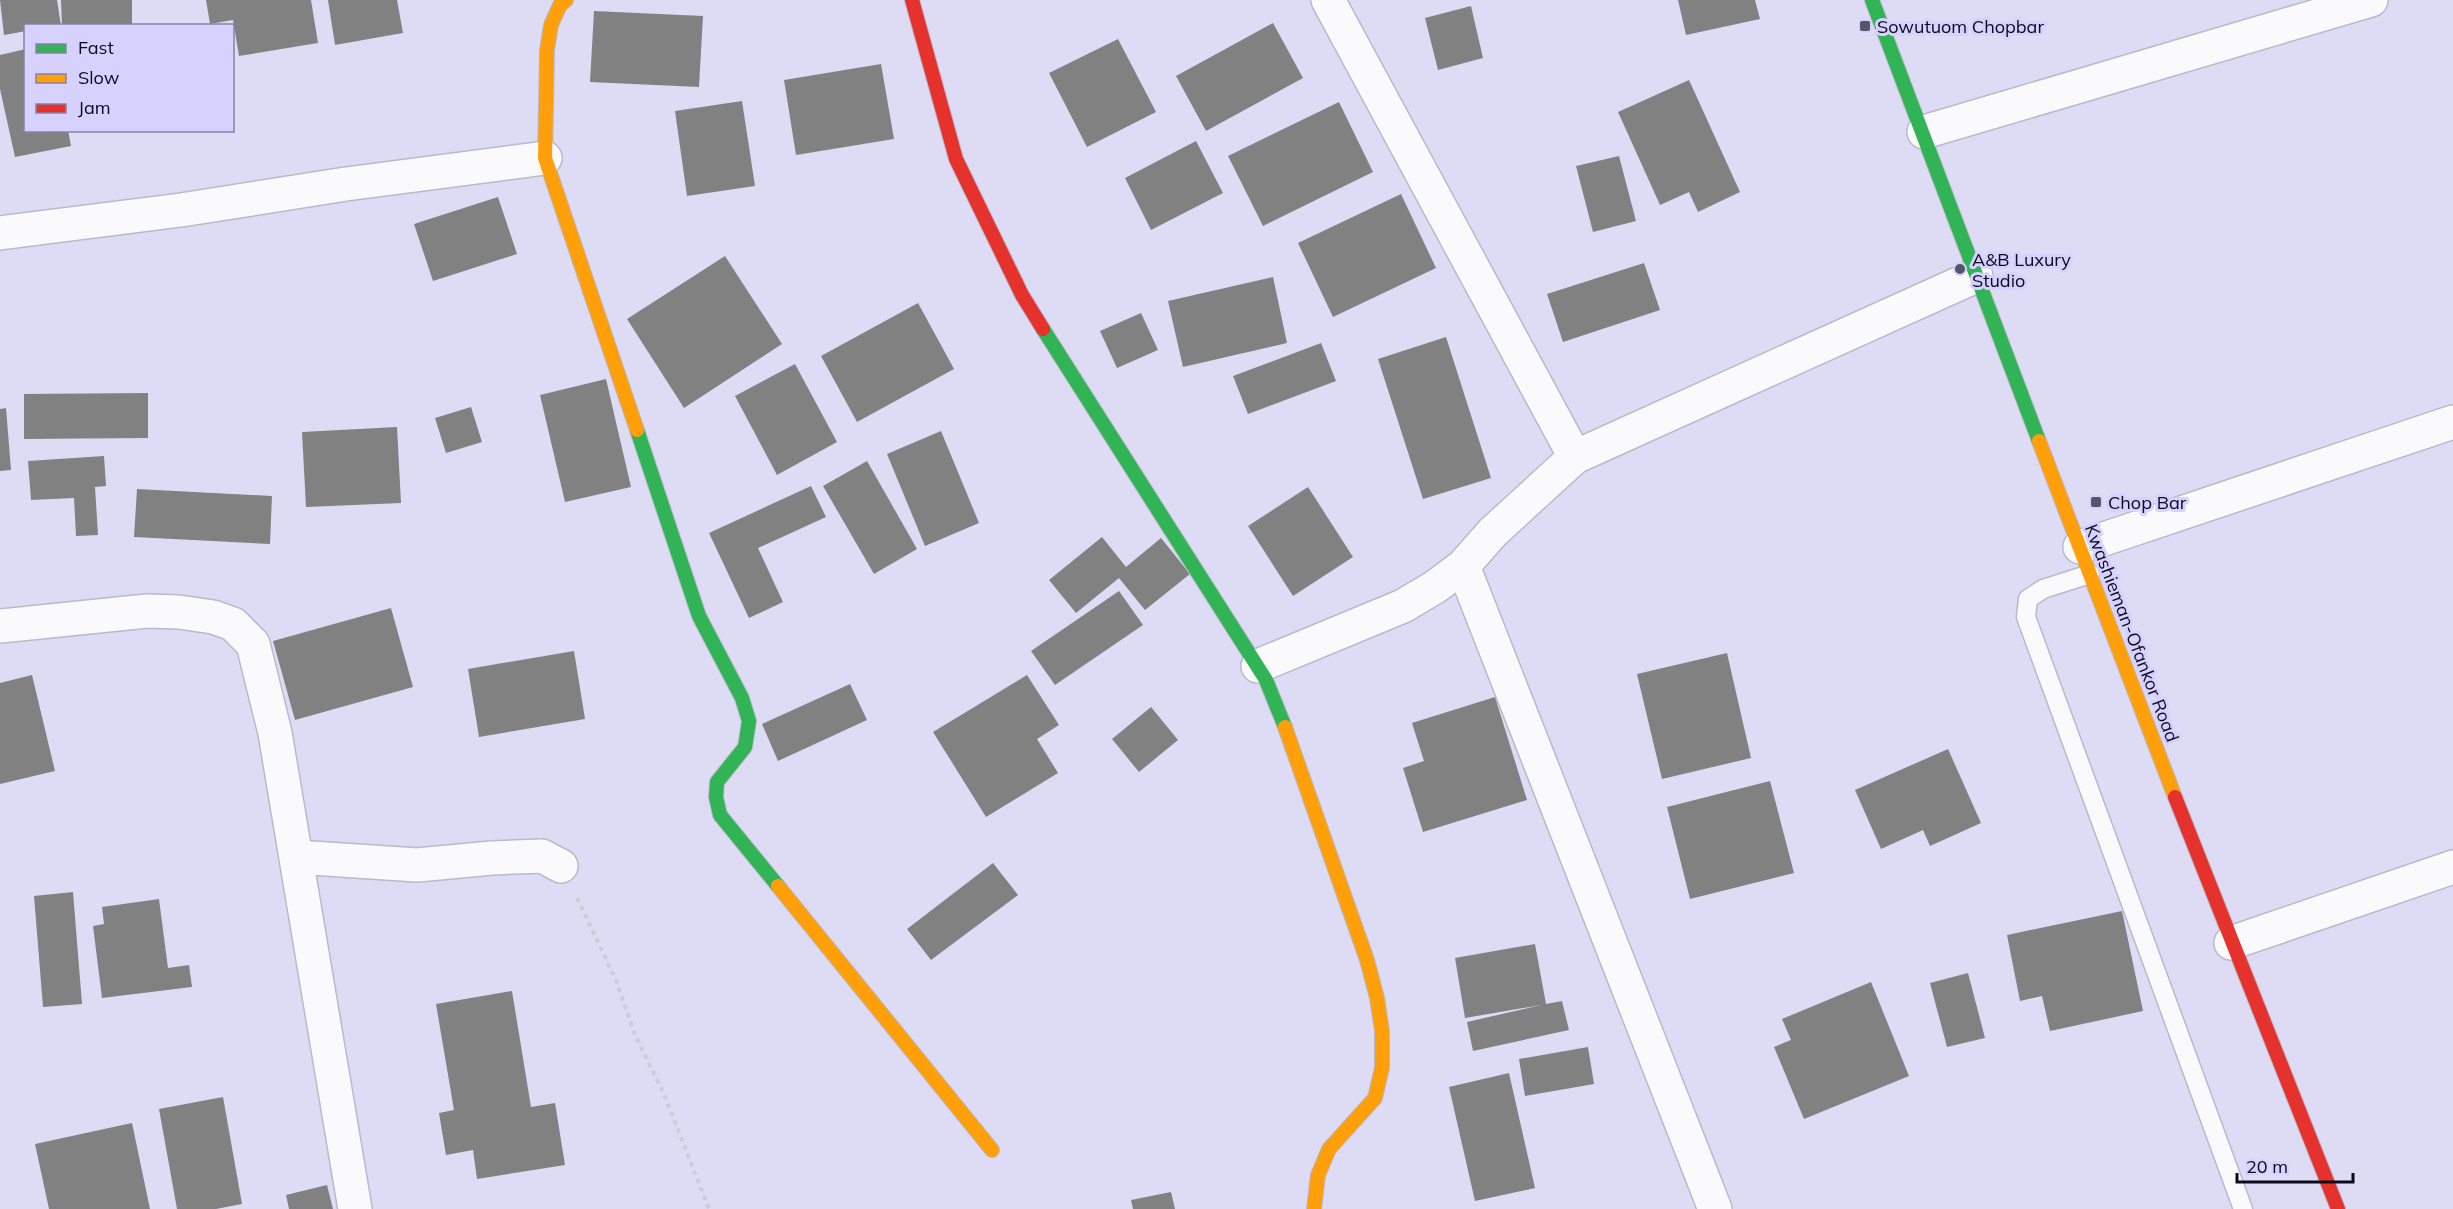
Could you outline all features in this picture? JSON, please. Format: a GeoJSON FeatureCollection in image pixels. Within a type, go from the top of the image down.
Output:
{"type":"FeatureCollection","features":[{"type":"Feature","properties":{"kind":"street"},"geometry":{"type":"LineString","coordinates":[[566,0],[560,5],[551,25],[547,50],[545,158],[699,616],[742,698],[749,721],[745,747],[717,782],[716,797],[720,815],[992,1150]]}},
{"type":"Feature","properties":{"kind":"street"},"geometry":{"type":"LineString","coordinates":[[912,0],[956,159],[1022,295],[1258,666],[1294,749],[1363,948],[1377,998],[1382,1031],[1383,1068],[1375,1098],[1329,1149],[1318,1175],[1314,1209]]}},
{"type":"Feature","properties":{"kind":"street"},"geometry":{"type":"LineString","coordinates":[[1328,0],[1575,457]]}},
{"type":"Feature","properties":{"kind":"street","name":"Kwashieman-Ofankor Road"},"geometry":{"type":"LineString","coordinates":[[1872,0],[2231,943],[2338,1209]]}},
{"type":"Feature","properties":{"kind":"street"},"geometry":{"type":"LineString","coordinates":[[1924,132],[2371,0]]}},
{"type":"Feature","properties":{"kind":"street"},"geometry":{"type":"LineString","coordinates":[[0,232],[181,210],[346,184],[545,158]]}},
{"type":"Feature","properties":{"kind":"street"},"geometry":{"type":"LineString","coordinates":[[1258,666],[1403,606],[1435,587],[1463,566],[1493,532],[1575,457],[1976,276]]}},
{"type":"Feature","properties":{"kind":"street"},"geometry":{"type":"LineString","coordinates":[[2085,560],[2453,422]]}},
{"type":"Feature","properties":{"kind":"street"},"geometry":{"type":"LineString","coordinates":[[1463,566],[1715,1209]]}},
{"type":"Feature","properties":{"kind":"street"},"geometry":{"type":"LineString","coordinates":[[0,626],[147,612],[179,612],[213,617],[234,624],[253,644],[275,733],[355,1209]]}},
{"type":"Feature","properties":{"kind":"street"},"geometry":{"type":"LineString","coordinates":[[296,857],[417,866],[492,858],[542,856],[561,866]]}},
{"type":"Feature","properties":{"kind":"street"},"geometry":{"type":"LineString","coordinates":[[2231,943],[2453,867]]}},
{"type":"Feature","properties":{"kind":"lane"},"geometry":{"type":"LineString","coordinates":[[2085,560],[2028,599],[2026,617],[2243,1209]]}},
{"type":"Feature","properties":{"kind":"path"},"geometry":{"type":"LineString","coordinates":[[561,866],[616,980],[635,1035],[664,1094],[709,1209]]}},
{"type":"Feature","properties":{"kind":"building"},"geometry":{"type":"Polygon","coordinates":[[[0,0],[57,0],[61,24],[24,24],[24,31],[4,35],[0,0]]]}},
{"type":"Feature","properties":{"kind":"building"},"geometry":{"type":"Polygon","coordinates":[[[61,0],[132,0],[132,24],[62,24],[61,0]]]}},
{"type":"Feature","properties":{"kind":"building"},"geometry":{"type":"Polygon","coordinates":[[[206,0],[311,0],[318,43],[239,56],[233,20],[210,24],[206,0]]]}},
{"type":"Feature","properties":{"kind":"building"},"geometry":{"type":"Polygon","coordinates":[[[328,0],[397,0],[403,33],[335,45],[328,0]]]}},
{"type":"Feature","properties":{"kind":"building"},"geometry":{"type":"Polygon","coordinates":[[[1678,0],[1755,0],[1760,19],[1686,35],[1678,0]]]}},
{"type":"Feature","properties":{"kind":"building"},"geometry":{"type":"Polygon","coordinates":[[[1471,6],[1483,58],[1438,70],[1425,18],[1471,6]]]}},
{"type":"Feature","properties":{"kind":"building"},"geometry":{"type":"Polygon","coordinates":[[[594,11],[703,16],[699,87],[590,82],[594,11]]]}},
{"type":"Feature","properties":{"kind":"building"},"geometry":{"type":"Polygon","coordinates":[[[1273,23],[1303,78],[1206,131],[1176,76],[1273,23]]]}},
{"type":"Feature","properties":{"kind":"building"},"geometry":{"type":"Polygon","coordinates":[[[1118,39],[1156,112],[1087,147],[1049,73],[1118,39]]]}},
{"type":"Feature","properties":{"kind":"building"},"geometry":{"type":"Polygon","coordinates":[[[24,49],[24,132],[68,132],[71,146],[15,157],[0,89],[0,55],[24,49]]]}},
{"type":"Feature","properties":{"kind":"building"},"geometry":{"type":"Polygon","coordinates":[[[881,64],[894,139],[796,155],[784,80],[881,64]]]}},
{"type":"Feature","properties":{"kind":"building"},"geometry":{"type":"Polygon","coordinates":[[[1689,80],[1740,192],[1698,212],[1689,192],[1660,205],[1618,112],[1689,80]]]}},
{"type":"Feature","properties":{"kind":"building"},"geometry":{"type":"Polygon","coordinates":[[[742,101],[755,186],[687,196],[675,111],[742,101]]]}},
{"type":"Feature","properties":{"kind":"building"},"geometry":{"type":"Polygon","coordinates":[[[1339,102],[1373,172],[1263,226],[1228,156],[1339,102]]]}},
{"type":"Feature","properties":{"kind":"building"},"geometry":{"type":"Polygon","coordinates":[[[1196,141],[1223,193],[1151,230],[1125,178],[1196,141]]]}},
{"type":"Feature","properties":{"kind":"building"},"geometry":{"type":"Polygon","coordinates":[[[1619,156],[1636,221],[1593,232],[1576,166],[1619,156]]]}},
{"type":"Feature","properties":{"kind":"building"},"geometry":{"type":"Polygon","coordinates":[[[1401,194],[1436,268],[1333,317],[1298,243],[1401,194]]]}},
{"type":"Feature","properties":{"kind":"building"},"geometry":{"type":"Polygon","coordinates":[[[498,197],[517,254],[433,281],[414,224],[498,197]]]}},
{"type":"Feature","properties":{"kind":"building"},"geometry":{"type":"Polygon","coordinates":[[[725,256],[782,344],[684,408],[627,319],[725,256]]]}},
{"type":"Feature","properties":{"kind":"building"},"geometry":{"type":"Polygon","coordinates":[[[1644,263],[1660,310],[1563,342],[1547,294],[1644,263]]]}},
{"type":"Feature","properties":{"kind":"building"},"geometry":{"type":"Polygon","coordinates":[[[1273,277],[1287,343],[1183,367],[1168,301],[1273,277]]]}},
{"type":"Feature","properties":{"kind":"building"},"geometry":{"type":"Polygon","coordinates":[[[918,303],[954,369],[857,422],[821,356],[918,303]]]}},
{"type":"Feature","properties":{"kind":"building"},"geometry":{"type":"Polygon","coordinates":[[[1141,313],[1158,350],[1117,368],[1100,331],[1141,313]]]}},
{"type":"Feature","properties":{"kind":"building"},"geometry":{"type":"Polygon","coordinates":[[[1446,337],[1491,478],[1423,499],[1378,359],[1446,337]]]}},
{"type":"Feature","properties":{"kind":"building"},"geometry":{"type":"Polygon","coordinates":[[[1321,343],[1336,381],[1248,414],[1233,376],[1321,343]]]}},
{"type":"Feature","properties":{"kind":"building"},"geometry":{"type":"Polygon","coordinates":[[[795,364],[837,442],[777,475],[735,396],[795,364]]]}},
{"type":"Feature","properties":{"kind":"building"},"geometry":{"type":"Polygon","coordinates":[[[606,379],[631,487],[565,502],[540,395],[606,379]]]}},
{"type":"Feature","properties":{"kind":"building"},"geometry":{"type":"Polygon","coordinates":[[[148,393],[148,438],[24,439],[24,394],[148,393]]]}},
{"type":"Feature","properties":{"kind":"building"},"geometry":{"type":"Polygon","coordinates":[[[471,407],[482,442],[446,453],[435,418],[471,407]]]}},
{"type":"Feature","properties":{"kind":"building"},"geometry":{"type":"Polygon","coordinates":[[[6,408],[11,470],[0,471],[0,409],[6,408]]]}},
{"type":"Feature","properties":{"kind":"building"},"geometry":{"type":"Polygon","coordinates":[[[397,427],[401,503],[306,507],[302,432],[397,427]]]}},
{"type":"Feature","properties":{"kind":"building"},"geometry":{"type":"Polygon","coordinates":[[[941,431],[979,523],[925,546],[887,454],[941,431]]]}},
{"type":"Feature","properties":{"kind":"building"},"geometry":{"type":"Polygon","coordinates":[[[104,456],[106,486],[95,487],[98,535],[76,536],[74,498],[31,500],[28,461],[104,456]]]}},
{"type":"Feature","properties":{"kind":"building"},"geometry":{"type":"Polygon","coordinates":[[[867,461],[917,549],[874,574],[823,486],[867,461]]]}},
{"type":"Feature","properties":{"kind":"building"},"geometry":{"type":"Polygon","coordinates":[[[811,486],[826,517],[758,548],[783,602],[749,618],[709,533],[811,486]]]}},
{"type":"Feature","properties":{"kind":"building"},"geometry":{"type":"Polygon","coordinates":[[[1308,487],[1353,557],[1293,596],[1248,526],[1308,487]]]}},
{"type":"Feature","properties":{"kind":"building"},"geometry":{"type":"Polygon","coordinates":[[[137,489],[272,496],[270,544],[134,537],[137,489]]]}},
{"type":"Feature","properties":{"kind":"building"},"geometry":{"type":"Polygon","coordinates":[[[1102,537],[1126,567],[1161,538],[1190,574],[1145,610],[1119,578],[1076,613],[1049,580],[1102,537]]]}},
{"type":"Feature","properties":{"kind":"building"},"geometry":{"type":"Polygon","coordinates":[[[1119,591],[1143,625],[1055,685],[1031,651],[1119,591]]]}},
{"type":"Feature","properties":{"kind":"building"},"geometry":{"type":"Polygon","coordinates":[[[391,608],[413,687],[295,720],[273,641],[391,608]]]}},
{"type":"Feature","properties":{"kind":"building"},"geometry":{"type":"Polygon","coordinates":[[[574,651],[585,719],[479,737],[468,669],[574,651]]]}},
{"type":"Feature","properties":{"kind":"building"},"geometry":{"type":"Polygon","coordinates":[[[1727,653],[1751,758],[1662,779],[1637,674],[1727,653]]]}},
{"type":"Feature","properties":{"kind":"building"},"geometry":{"type":"Polygon","coordinates":[[[32,675],[55,771],[0,784],[0,683],[32,675]]]}},
{"type":"Feature","properties":{"kind":"building"},"geometry":{"type":"Polygon","coordinates":[[[1027,675],[1059,725],[1037,739],[1058,773],[986,817],[933,732],[1027,675]]]}},
{"type":"Feature","properties":{"kind":"building"},"geometry":{"type":"Polygon","coordinates":[[[850,684],[867,720],[778,761],[762,724],[850,684]]]}},
{"type":"Feature","properties":{"kind":"building"},"geometry":{"type":"Polygon","coordinates":[[[1495,697],[1527,800],[1423,832],[1403,768],[1424,761],[1412,723],[1495,697]]]}},
{"type":"Feature","properties":{"kind":"building"},"geometry":{"type":"Polygon","coordinates":[[[1151,707],[1178,740],[1139,772],[1112,739],[1151,707]]]}},
{"type":"Feature","properties":{"kind":"building"},"geometry":{"type":"Polygon","coordinates":[[[1948,749],[1981,823],[1930,846],[1923,830],[1881,849],[1855,790],[1948,749]]]}},
{"type":"Feature","properties":{"kind":"building"},"geometry":{"type":"Polygon","coordinates":[[[1770,781],[1794,873],[1690,899],[1667,807],[1770,781]]]}},
{"type":"Feature","properties":{"kind":"building"},"geometry":{"type":"Polygon","coordinates":[[[993,863],[1018,895],[931,960],[907,929],[993,863]]]}},
{"type":"Feature","properties":{"kind":"building"},"geometry":{"type":"Polygon","coordinates":[[[73,892],[82,1004],[43,1007],[34,896],[73,892]]]}},
{"type":"Feature","properties":{"kind":"building"},"geometry":{"type":"Polygon","coordinates":[[[159,899],[168,968],[189,965],[192,987],[102,998],[93,926],[104,924],[102,907],[159,899]]]}},
{"type":"Feature","properties":{"kind":"building"},"geometry":{"type":"Polygon","coordinates":[[[2122,911],[2143,1011],[2050,1031],[2042,996],[2020,1001],[2007,935],[2122,911]]]}},
{"type":"Feature","properties":{"kind":"building"},"geometry":{"type":"Polygon","coordinates":[[[1535,944],[1546,1004],[1562,1001],[1569,1030],[1473,1051],[1467,1022],[1541,1005],[1465,1018],[1455,958],[1535,944]]]}},
{"type":"Feature","properties":{"kind":"building"},"geometry":{"type":"Polygon","coordinates":[[[1968,973],[1985,1038],[1947,1047],[1930,983],[1968,973]]]}},
{"type":"Feature","properties":{"kind":"building"},"geometry":{"type":"Polygon","coordinates":[[[1871,982],[1909,1076],[1804,1119],[1774,1047],[1791,1040],[1782,1019],[1871,982]]]}},
{"type":"Feature","properties":{"kind":"building"},"geometry":{"type":"Polygon","coordinates":[[[512,991],[531,1107],[555,1103],[565,1165],[477,1179],[473,1150],[446,1155],[439,1113],[454,1110],[436,1004],[512,991]]]}},
{"type":"Feature","properties":{"kind":"building"},"geometry":{"type":"Polygon","coordinates":[[[1588,1047],[1594,1084],[1525,1096],[1519,1059],[1588,1047]]]}},
{"type":"Feature","properties":{"kind":"building"},"geometry":{"type":"Polygon","coordinates":[[[1509,1073],[1535,1188],[1475,1201],[1449,1087],[1509,1073]]]}},
{"type":"Feature","properties":{"kind":"building"},"geometry":{"type":"Polygon","coordinates":[[[223,1097],[242,1204],[216,1209],[177,1209],[159,1109],[223,1097]]]}},
{"type":"Feature","properties":{"kind":"building"},"geometry":{"type":"Polygon","coordinates":[[[132,1123],[150,1209],[49,1209],[35,1144],[132,1123]]]}},
{"type":"Feature","properties":{"kind":"building"},"geometry":{"type":"Polygon","coordinates":[[[327,1185],[333,1209],[289,1209],[286,1195],[327,1185]]]}},
{"type":"Feature","properties":{"kind":"building"},"geometry":{"type":"Polygon","coordinates":[[[1171,1192],[1175,1209],[1133,1209],[1131,1200],[1171,1192]]]}},
{"type":"Feature","properties":{"kind":"traffic: fast"},"geometry":{"type":"LineString","coordinates":[[1872,0],[2039,441]]}},
{"type":"Feature","properties":{"kind":"traffic: fast"},"geometry":{"type":"LineString","coordinates":[[1043,329],[1266,680],[1285,727]]}},
{"type":"Feature","properties":{"kind":"traffic: fast"},"geometry":{"type":"LineString","coordinates":[[637,430],[699,616],[742,698],[749,721],[745,747],[717,782],[716,797],[720,815],[778,886]]}},
{"type":"Feature","properties":{"kind":"traffic: slow"},"geometry":{"type":"LineString","coordinates":[[566,0],[560,5],[551,25],[547,50],[545,158],[637,430]]}},
{"type":"Feature","properties":{"kind":"traffic: slow"},"geometry":{"type":"LineString","coordinates":[[2039,441],[2175,797]]}},
{"type":"Feature","properties":{"kind":"traffic: slow"},"geometry":{"type":"LineString","coordinates":[[1285,727],[1367,960],[1377,998],[1382,1031],[1382,1068],[1375,1098],[1329,1149],[1318,1175],[1314,1209]]}},
{"type":"Feature","properties":{"kind":"traffic: slow"},"geometry":{"type":"LineString","coordinates":[[778,886],[992,1150]]}},
{"type":"Feature","properties":{"kind":"traffic: jam"},"geometry":{"type":"LineString","coordinates":[[912,0],[956,159],[1022,295],[1043,329]]}},
{"type":"Feature","properties":{"kind":"traffic: jam"},"geometry":{"type":"LineString","coordinates":[[2175,797],[2338,1209]]}},
{"type":"Feature","properties":{"kind":"place","name":"Sowutuom Chopbar"},"geometry":{"type":"Point","coordinates":[1865,26]}},
{"type":"Feature","properties":{"kind":"place","name":"A&B Luxury Studio"},"geometry":{"type":"Point","coordinates":[1960,269]}},
{"type":"Feature","properties":{"kind":"place","name":"Chop Bar"},"geometry":{"type":"Point","coordinates":[2096,502]}}]}
